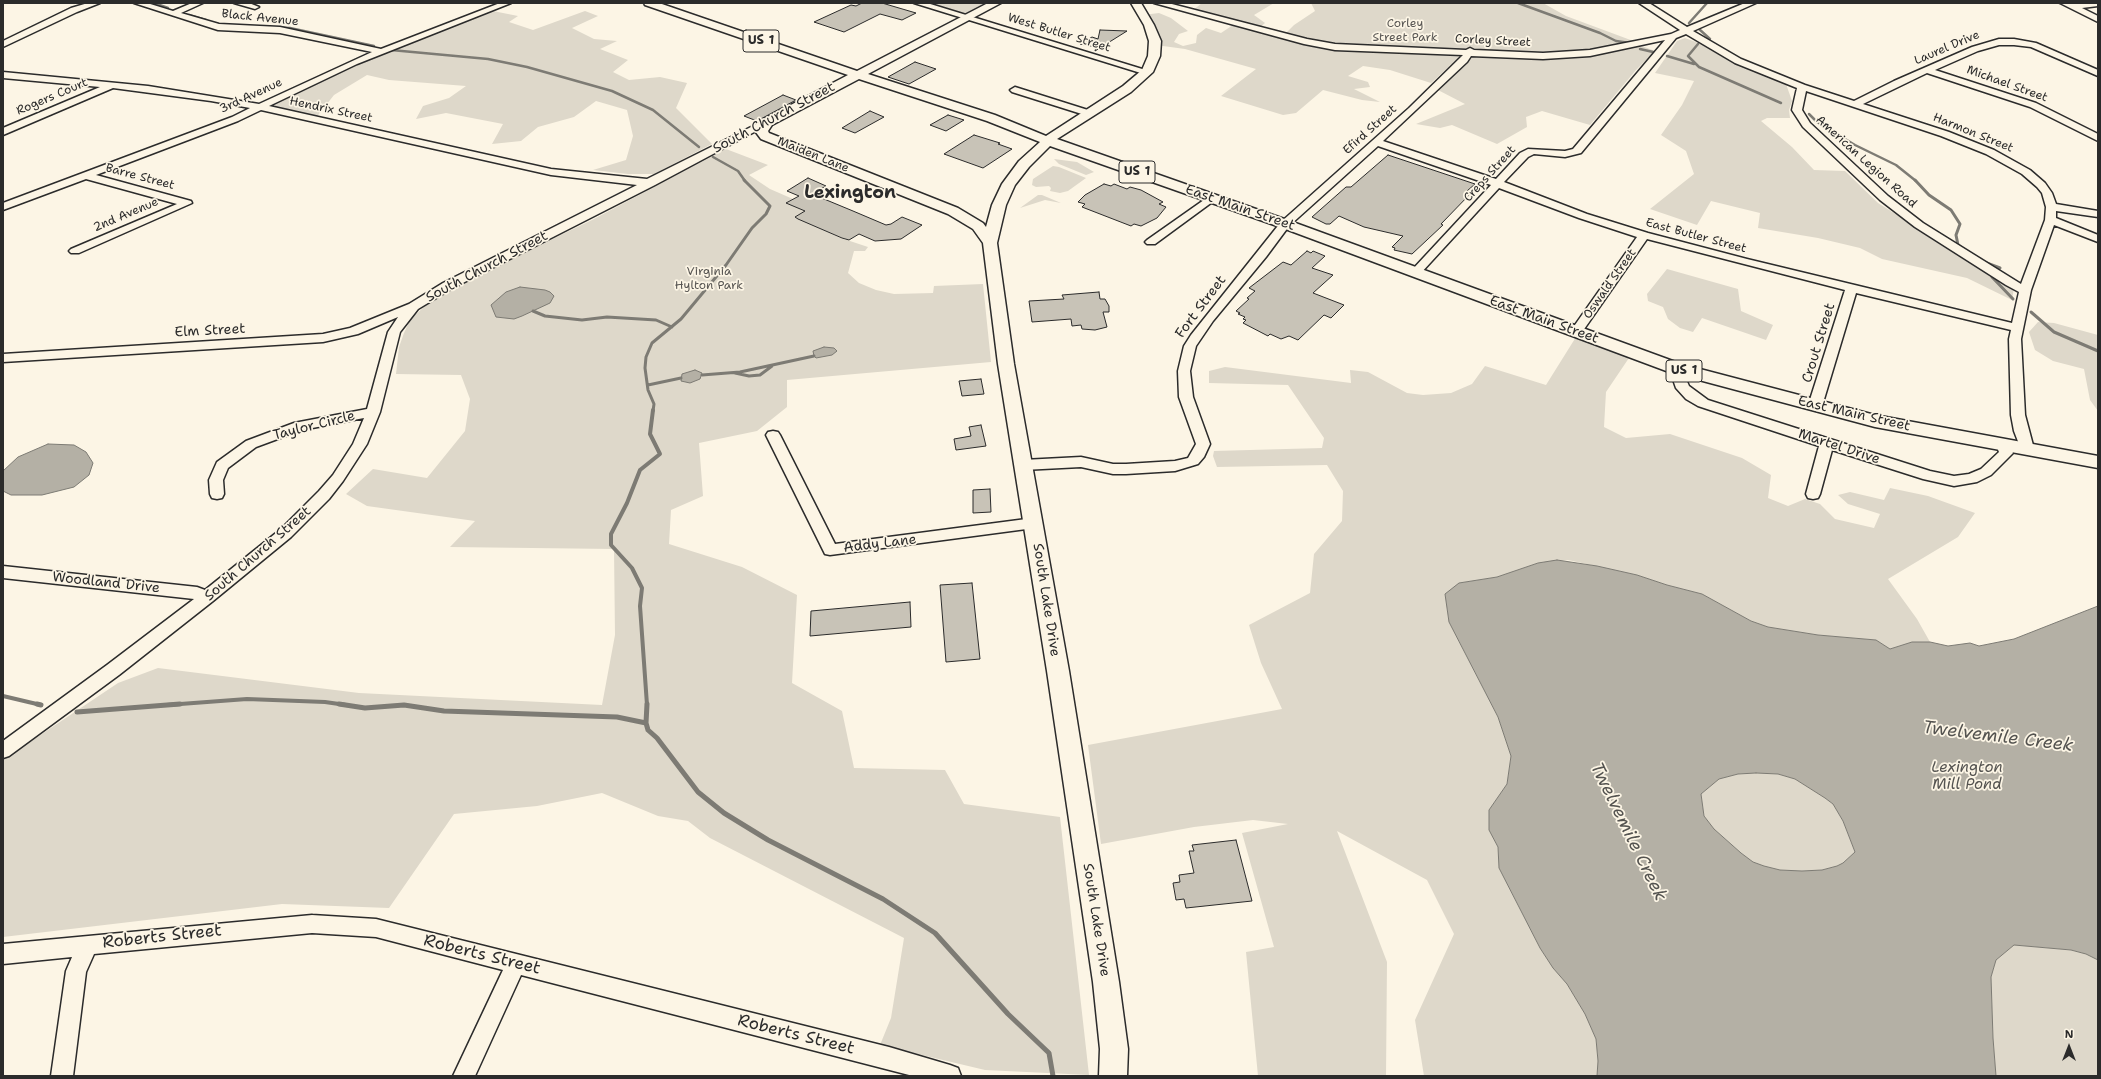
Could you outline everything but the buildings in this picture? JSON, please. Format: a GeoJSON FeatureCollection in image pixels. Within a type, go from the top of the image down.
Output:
{"type":"FeatureCollection","features":[{"type":"Feature","properties":{"kind":"main road","name":"US 1"},"geometry":{"type":"LineString","coordinates":[[649,3],[857,74]]}},
{"type":"Feature","properties":{"kind":"main road","name":"South Church Street"},"geometry":{"type":"LineString","coordinates":[[768,122],[857,74],[996,3]]}},
{"type":"Feature","properties":{"kind":"main road"},"geometry":{"type":"LineString","coordinates":[[1136,3],[1149,25],[1155,41],[1154,56],[1147,72]]}},
{"type":"Feature","properties":{"kind":"main road","name":"South Lake Drive"},"geometry":{"type":"LineString","coordinates":[[1113,1076],[1114,1049],[1106,982],[1034,523],[1023,464],[990,243],[996,215],[1009,184],[1024,164],[1047,140],[1127,89],[1147,72]]}},
{"type":"Feature","properties":{"kind":"main road","name":"East Main Street"},"geometry":{"type":"LineString","coordinates":[[857,74],[893,87],[903,94],[986,122],[1006,125],[1285,224],[1675,368],[1875,421],[2098,462]]}},
{"type":"Feature","properties":{"kind":"main road"},"geometry":{"type":"LineString","coordinates":[[765,136],[761,131],[768,122]]}},
{"type":"Feature","properties":{"kind":"main road","name":"Maiden Lane"},"geometry":{"type":"LineString","coordinates":[[765,136],[953,211],[978,226],[990,243]]}},
{"type":"Feature","properties":{"kind":"main road","name":"Maiden Lane"},"geometry":{"type":"LineString","coordinates":[[953,211],[996,215]]}},
{"type":"Feature","properties":{"kind":"street"},"geometry":{"type":"LineString","coordinates":[[3,44],[74,10],[96,3]]}},
{"type":"Feature","properties":{"kind":"street","name":"Black Avenue"},"geometry":{"type":"LineString","coordinates":[[138,3],[218,26],[280,30],[380,51]]}},
{"type":"Feature","properties":{"kind":"street","name":"Black Avenue"},"geometry":{"type":"LineString","coordinates":[[167,3],[224,21],[293,25],[394,46]]}},
{"type":"Feature","properties":{"kind":"street"},"geometry":{"type":"LineString","coordinates":[[175,13],[199,3]]}},
{"type":"Feature","properties":{"kind":"street"},"geometry":{"type":"LineString","coordinates":[[238,3],[255,7]]}},
{"type":"Feature","properties":{"kind":"street","name":"3rd Avenue"},"geometry":{"type":"LineString","coordinates":[[3,206],[235,119],[380,51],[507,3]]}},
{"type":"Feature","properties":{"kind":"street","name":"West Butler Street"},"geometry":{"type":"LineString","coordinates":[[918,3],[1147,72]]}},
{"type":"Feature","properties":{"kind":"street","name":"Corley Street"},"geometry":{"type":"LineString","coordinates":[[1158,3],[1321,45],[1350,48],[1470,51],[1543,56],[1572,55],[1605,51],[1673,36],[1752,3]]}},
{"type":"Feature","properties":{"kind":"street"},"geometry":{"type":"LineString","coordinates":[[1186,10],[1196,3]]}},
{"type":"Feature","properties":{"kind":"street","name":"Harmon Street"},"geometry":{"type":"LineString","coordinates":[[1643,3],[1738,61],[1802,87],[1963,141],[2004,158],[2026,172],[2041,185],[2047,193],[2051,207],[2050,220],[2025,290],[2016,328],[2015,347],[2018,415],[2027,449]]}},
{"type":"Feature","properties":{"kind":"street"},"geometry":{"type":"LineString","coordinates":[[2068,5],[2098,4]]}},
{"type":"Feature","properties":{"kind":"street"},"geometry":{"type":"LineString","coordinates":[[2068,5],[2098,19]]}},
{"type":"Feature","properties":{"kind":"street","name":"Creps Street"},"geometry":{"type":"LineString","coordinates":[[1416,272],[1527,152],[1539,150],[1565,154],[1577,151],[1673,36]]}},
{"type":"Feature","properties":{"kind":"street","name":"Laurel Drive"},"geometry":{"type":"LineString","coordinates":[[1855,104],[1927,70],[1983,46],[2014,42],[2041,48],[2098,73]]}},
{"type":"Feature","properties":{"kind":"street","name":"Efird Street"},"geometry":{"type":"LineString","coordinates":[[1285,224],[1464,60],[1470,51]]}},
{"type":"Feature","properties":{"kind":"street","name":"Michael Street"},"geometry":{"type":"LineString","coordinates":[[1927,70],[2027,103],[2098,138]]}},
{"type":"Feature","properties":{"kind":"street","name":"Hendrix Street"},"geometry":{"type":"LineString","coordinates":[[3,75],[174,93],[259,107],[551,172],[651,183]]}},
{"type":"Feature","properties":{"kind":"street","name":"Rogers Court"},"geometry":{"type":"LineString","coordinates":[[3,132],[112,86]]}},
{"type":"Feature","properties":{"kind":"street","name":"American Legion Road"},"geometry":{"type":"LineString","coordinates":[[1802,87],[1797,110],[1803,121],[1884,198],[1919,226],[2010,283],[2025,290]]}},
{"type":"Feature","properties":{"kind":"street"},"geometry":{"type":"LineString","coordinates":[[1015,90],[1088,113]]}},
{"type":"Feature","properties":{"kind":"street","name":"South Church Street"},"geometry":{"type":"LineString","coordinates":[[3,751],[114,670],[207,597],[286,533],[324,495],[338,478],[360,444],[374,412],[394,332],[414,306],[459,280],[768,122]]}},
{"type":"Feature","properties":{"kind":"street","name":"Maiden Lane"},"geometry":{"type":"LineString","coordinates":[[737,138],[765,136]]}},
{"type":"Feature","properties":{"kind":"street","name":"East Butler Street"},"geometry":{"type":"LineString","coordinates":[[1376,142],[1499,184],[1583,216],[1644,235],[1851,289],[2016,328]]}},
{"type":"Feature","properties":{"kind":"street","name":"Barre Street"},"geometry":{"type":"LineString","coordinates":[[86,176],[187,203]]}},
{"type":"Feature","properties":{"kind":"street"},"geometry":{"type":"LineString","coordinates":[[1152,242],[1211,198]]}},
{"type":"Feature","properties":{"kind":"street","name":"2nd Avenue"},"geometry":{"type":"LineString","coordinates":[[75,251],[187,203]]}},
{"type":"Feature","properties":{"kind":"street"},"geometry":{"type":"LineString","coordinates":[[2051,207],[2098,214]]}},
{"type":"Feature","properties":{"kind":"street"},"geometry":{"type":"LineString","coordinates":[[2050,220],[2098,239]]}},
{"type":"Feature","properties":{"kind":"street","name":"Fort Street"},"geometry":{"type":"LineString","coordinates":[[1023,464],[1080,462],[1126,470],[1174,466],[1193,461],[1197,457],[1203,444],[1186,397],[1184,386],[1185,362],[1190,346],[1209,318],[1262,255],[1285,224]]}},
{"type":"Feature","properties":{"kind":"street","name":"Oswald Street"},"geometry":{"type":"LineString","coordinates":[[1576,332],[1644,235]]}},
{"type":"Feature","properties":{"kind":"street","name":"Crout Street"},"geometry":{"type":"LineString","coordinates":[[1816,406],[1851,289]]}},
{"type":"Feature","properties":{"kind":"street","name":"Elm Street"},"geometry":{"type":"LineString","coordinates":[[3,358],[323,338],[354,331],[414,306]]}},
{"type":"Feature","properties":{"kind":"street","name":"Martel Drive"},"geometry":{"type":"LineString","coordinates":[[1675,368],[1683,388],[1691,396],[1703,403],[1922,474],[1954,481],[1972,479],[1986,472],[2006,453],[2003,445]]}},
{"type":"Feature","properties":{"kind":"street","name":"Taylor Circle"},"geometry":{"type":"LineString","coordinates":[[217,494],[216,480],[222,465],[251,444],[299,426],[340,417],[374,412]]}},
{"type":"Feature","properties":{"kind":"street","name":"Addy Lane"},"geometry":{"type":"LineString","coordinates":[[773,435],[830,550],[1034,523]]}},
{"type":"Feature","properties":{"kind":"street"},"geometry":{"type":"LineString","coordinates":[[1813,494],[1826,443]]}},
{"type":"Feature","properties":{"kind":"street","name":"Woodland Drive"},"geometry":{"type":"LineString","coordinates":[[3,572],[196,593],[207,597]]}},
{"type":"Feature","properties":{"kind":"street","name":"Roberts Street"},"geometry":{"type":"LineString","coordinates":[[3,954],[279,926],[312,924],[376,928],[881,1056],[950,1076]]}},
{"type":"Feature","properties":{"kind":"street"},"geometry":{"type":"LineString","coordinates":[[62,1076],[76,971],[88,945]]}},
{"type":"Feature","properties":{"kind":"street"},"geometry":{"type":"LineString","coordinates":[[464,1076],[516,964]]}},
{"type":"Feature","properties":{"kind":"green space"},"geometry":{"type":"Polygon","coordinates":[[[927,3],[989,3],[967,14],[927,3]]]}},
{"type":"Feature","properties":{"kind":"green space"},"geometry":{"type":"Polygon","coordinates":[[[1202,3],[1274,3],[1254,15],[1265,23],[1258,29],[1192,11],[1202,3]]]}},
{"type":"Feature","properties":{"kind":"green space","name":"Corley Street Park"},"geometry":{"type":"Polygon","coordinates":[[[1311,3],[1543,3],[1566,16],[1636,42],[1573,53],[1543,54],[1444,49],[1349,48],[1284,35],[1294,25],[1315,11],[1311,3]]]}},
{"type":"Feature","properties":{"kind":"green space"},"geometry":{"type":"Polygon","coordinates":[[[488,10],[518,16],[509,22],[533,30],[585,11],[598,16],[572,28],[594,39],[617,41],[600,49],[628,60],[613,72],[629,80],[660,77],[687,83],[676,108],[712,144],[654,174],[628,174],[593,170],[626,160],[633,136],[627,110],[596,101],[574,117],[538,127],[521,141],[492,144],[503,124],[446,113],[416,119],[423,106],[449,98],[466,86],[389,80],[367,75],[334,95],[315,119],[259,107],[302,86],[488,10]]]}},
{"type":"Feature","properties":{"kind":"green space"},"geometry":{"type":"Polygon","coordinates":[[[1159,13],[1171,18],[1188,31],[1179,34],[1174,42],[1183,46],[1196,43],[1197,35],[1206,28],[1221,33],[1233,25],[1305,42],[1464,53],[1431,83],[1390,70],[1363,66],[1348,76],[1368,82],[1370,87],[1354,89],[1380,102],[1362,100],[1323,90],[1296,113],[1283,115],[1221,96],[1256,69],[1185,49],[1163,46],[1155,47],[1143,15],[1159,13]]]}},
{"type":"Feature","properties":{"kind":"green space"},"geometry":{"type":"Polygon","coordinates":[[[1685,38],[1704,45],[1740,67],[1786,84],[1792,101],[1789,110],[1790,118],[1767,118],[1761,121],[1792,147],[1814,170],[1845,171],[1878,203],[2014,288],[2012,300],[1967,278],[1882,259],[1860,248],[1818,238],[1758,228],[1760,213],[1711,201],[1697,225],[1650,209],[1694,174],[1686,151],[1661,135],[1682,105],[1694,81],[1655,73],[1677,41],[1685,38]]]}},
{"type":"Feature","properties":{"kind":"green space"},"geometry":{"type":"Polygon","coordinates":[[[1642,46],[1655,51],[1636,70],[1590,125],[1542,111],[1526,117],[1527,127],[1497,144],[1452,125],[1440,128],[1416,124],[1465,104],[1436,89],[1465,66],[1475,54],[1536,58],[1642,46]]]}},
{"type":"Feature","properties":{"kind":"green space","name":"Virginia Hylton Park"},"geometry":{"type":"Polygon","coordinates":[[[726,149],[768,165],[749,175],[770,189],[793,199],[787,203],[805,211],[795,217],[841,238],[868,247],[865,251],[854,251],[848,273],[859,283],[876,290],[894,294],[933,293],[934,286],[983,284],[991,362],[787,380],[787,407],[757,431],[699,443],[703,496],[671,510],[669,544],[742,567],[797,595],[792,683],[842,711],[854,768],[945,770],[964,804],[1060,817],[1089,1075],[985,1070],[880,1045],[891,1018],[904,938],[710,838],[688,821],[658,816],[602,793],[537,806],[454,814],[389,908],[282,904],[3,937],[3,760],[118,683],[158,668],[359,693],[602,705],[615,635],[614,549],[450,547],[475,521],[367,506],[346,494],[373,469],[427,478],[465,431],[470,399],[461,375],[396,374],[399,347],[404,333],[410,320],[426,305],[461,283],[592,220],[726,149]]]}},
{"type":"Feature","properties":{"kind":"green space"},"geometry":{"type":"Polygon","coordinates":[[[1054,159],[1077,162],[1094,172],[1086,175],[1059,164],[1054,159]]]}},
{"type":"Feature","properties":{"kind":"green space"},"geometry":{"type":"Polygon","coordinates":[[[1053,166],[1086,178],[1068,191],[1060,193],[1050,191],[1051,188],[1049,186],[1036,187],[1032,185],[1033,179],[1053,166]]]}},
{"type":"Feature","properties":{"kind":"green space"},"geometry":{"type":"Polygon","coordinates":[[[1038,195],[1042,195],[1061,203],[1045,200],[1020,208],[1038,195]]]}},
{"type":"Feature","properties":{"kind":"green space"},"geometry":{"type":"Polygon","coordinates":[[[1667,269],[1738,289],[1741,311],[1773,325],[1766,340],[1702,318],[1693,332],[1680,328],[1668,319],[1663,307],[1648,301],[1647,294],[1667,269]]]}},
{"type":"Feature","properties":{"kind":"green space"},"geometry":{"type":"Polygon","coordinates":[[[2038,322],[2054,323],[2098,335],[2098,411],[2090,400],[2084,369],[2053,361],[2035,350],[2029,332],[2038,322]]]}},
{"type":"Feature","properties":{"kind":"green space"},"geometry":{"type":"Polygon","coordinates":[[[1576,337],[1633,352],[1606,392],[1604,427],[1626,438],[1670,434],[1742,458],[1771,475],[1768,498],[1788,506],[1805,499],[1820,504],[1835,519],[1874,528],[1880,514],[1848,504],[1838,495],[1850,492],[1884,500],[1890,488],[1928,496],[1975,513],[1958,537],[1888,579],[1917,619],[1930,642],[1912,642],[1890,649],[1876,640],[1818,635],[1768,627],[1751,621],[1702,594],[1637,575],[1568,560],[1538,563],[1497,577],[1459,583],[1447,608],[1450,624],[1498,717],[1511,756],[1507,784],[1489,810],[1489,830],[1498,847],[1499,868],[1540,948],[1553,968],[1567,984],[1585,1014],[1596,1039],[1598,1061],[1597,1076],[1424,1076],[1415,1020],[1454,934],[1427,880],[1337,831],[1387,962],[1386,1076],[1258,1076],[1246,952],[1274,947],[1242,833],[1288,824],[1253,820],[1194,827],[1101,844],[1088,745],[1282,709],[1261,663],[1249,625],[1310,593],[1314,554],[1342,521],[1343,491],[1327,465],[1217,467],[1213,456],[1214,451],[1322,448],[1324,438],[1288,385],[1209,383],[1209,371],[1225,367],[1351,383],[1350,370],[1368,372],[1407,393],[1423,395],[1451,393],[1472,384],[1485,366],[1546,385],[1576,337]]]}},
{"type":"Feature","properties":{"kind":"green space"},"geometry":{"type":"Polygon","coordinates":[[[1738,774],[1778,774],[1795,779],[1833,804],[1843,821],[1855,852],[1843,863],[1837,866],[1822,870],[1802,871],[1780,870],[1764,866],[1753,862],[1741,853],[1714,829],[1704,816],[1701,794],[1719,779],[1738,774]]]}},
{"type":"Feature","properties":{"kind":"green space"},"geometry":{"type":"Polygon","coordinates":[[[2014,945],[2071,950],[2086,954],[2098,960],[2098,1076],[1996,1076],[1991,977],[1996,960],[2014,945]]]}},
{"type":"Feature","properties":{"kind":"water"},"geometry":{"type":"Polygon","coordinates":[[[520,287],[545,290],[554,296],[550,303],[514,319],[496,317],[491,305],[506,292],[520,287]]]}},
{"type":"Feature","properties":{"kind":"water"},"geometry":{"type":"Polygon","coordinates":[[[824,347],[834,348],[837,351],[832,355],[816,358],[813,351],[824,347]]]}},
{"type":"Feature","properties":{"kind":"water"},"geometry":{"type":"Polygon","coordinates":[[[695,370],[702,373],[700,379],[690,383],[681,381],[682,374],[695,370]]]}},
{"type":"Feature","properties":{"kind":"water"},"geometry":{"type":"Polygon","coordinates":[[[48,444],[74,445],[86,452],[93,463],[89,475],[74,487],[42,495],[11,495],[3,491],[3,471],[18,457],[48,444]]]}},
{"type":"Feature","properties":{"kind":"water","name":"Lexington Mill Pond"},"geometry":{"type":"Polygon","coordinates":[[[1557,560],[1597,566],[1637,575],[1702,594],[1751,621],[1768,627],[1818,635],[1876,640],[1890,649],[1912,642],[1930,642],[1948,646],[1970,643],[1979,646],[2014,639],[2098,606],[2098,960],[2086,954],[2071,950],[2014,945],[1996,960],[1991,977],[1996,1076],[1597,1076],[1598,1061],[1596,1039],[1585,1014],[1567,984],[1553,968],[1540,948],[1499,868],[1498,847],[1489,830],[1489,810],[1507,784],[1511,756],[1498,717],[1449,622],[1445,594],[1459,583],[1497,577],[1538,563],[1557,560]],[[1738,774],[1719,779],[1701,794],[1704,816],[1714,829],[1741,853],[1753,862],[1764,866],[1780,870],[1802,871],[1822,870],[1843,863],[1855,852],[1843,821],[1833,804],[1795,779],[1778,774],[1738,774]]]}},
{"type":"Feature","properties":{"kind":"waterway"},"geometry":{"type":"LineString","coordinates":[[154,3],[168,8]]}},
{"type":"Feature","properties":{"kind":"waterway"},"geometry":{"type":"LineString","coordinates":[[1518,3],[1600,33],[1616,41],[1630,43]]}},
{"type":"Feature","properties":{"kind":"waterway"},"geometry":{"type":"LineString","coordinates":[[1689,23],[1707,3]]}},
{"type":"Feature","properties":{"kind":"waterway"},"geometry":{"type":"LineString","coordinates":[[189,15],[206,20]]}},
{"type":"Feature","properties":{"kind":"waterway"},"geometry":{"type":"LineString","coordinates":[[268,27],[290,28],[374,46]]}},
{"type":"Feature","properties":{"kind":"waterway"},"geometry":{"type":"LineString","coordinates":[[1699,29],[1710,39]]}},
{"type":"Feature","properties":{"kind":"waterway"},"geometry":{"type":"LineString","coordinates":[[1698,44],[1688,56],[1699,67],[1781,103]]}},
{"type":"Feature","properties":{"kind":"waterway"},"geometry":{"type":"LineString","coordinates":[[1640,49],[1653,52]]}},
{"type":"Feature","properties":{"kind":"waterway"},"geometry":{"type":"LineString","coordinates":[[391,50],[488,59],[527,67],[612,91],[653,110],[699,147]]}},
{"type":"Feature","properties":{"kind":"waterway"},"geometry":{"type":"LineString","coordinates":[[1667,56],[1694,64]]}},
{"type":"Feature","properties":{"kind":"waterway"},"geometry":{"type":"LineString","coordinates":[[1809,114],[1817,122],[1855,145],[1896,165],[1916,181]]}},
{"type":"Feature","properties":{"kind":"waterway"},"geometry":{"type":"LineString","coordinates":[[713,157],[738,171],[745,181]]}},
{"type":"Feature","properties":{"kind":"waterway"},"geometry":{"type":"LineString","coordinates":[[672,327],[681,319],[726,265],[752,228],[766,214],[770,206],[745,181]]}},
{"type":"Feature","properties":{"kind":"waterway"},"geometry":{"type":"LineString","coordinates":[[1916,181],[1929,195],[1951,210],[1960,224],[1956,235],[1958,245],[1962,248]]}},
{"type":"Feature","properties":{"kind":"waterway"},"geometry":{"type":"LineString","coordinates":[[1984,262],[2000,268]]}},
{"type":"Feature","properties":{"kind":"waterway"},"geometry":{"type":"LineString","coordinates":[[1992,277],[2013,299]]}},
{"type":"Feature","properties":{"kind":"waterway"},"geometry":{"type":"LineString","coordinates":[[533,311],[545,316],[582,320],[607,317],[656,320],[672,327]]}},
{"type":"Feature","properties":{"kind":"waterway"},"geometry":{"type":"LineString","coordinates":[[2031,312],[2054,332],[2098,351]]}},
{"type":"Feature","properties":{"kind":"waterway"},"geometry":{"type":"LineString","coordinates":[[653,411],[654,404],[648,390],[645,368],[646,357],[652,343],[672,327]]}},
{"type":"Feature","properties":{"kind":"waterway"},"geometry":{"type":"LineString","coordinates":[[702,375],[740,372],[814,356]]}},
{"type":"Feature","properties":{"kind":"waterway"},"geometry":{"type":"LineString","coordinates":[[735,373],[749,376],[760,375],[772,366]]}},
{"type":"Feature","properties":{"kind":"waterway"},"geometry":{"type":"LineString","coordinates":[[648,385],[681,378]]}},
{"type":"Feature","properties":{"kind":"waterway"},"geometry":{"type":"LineString","coordinates":[[647,705],[640,606],[642,588],[632,568],[611,545],[611,534],[627,503],[640,470],[660,454],[650,434],[653,410]]}},
{"type":"Feature","properties":{"kind":"waterway"},"geometry":{"type":"LineString","coordinates":[[3,696],[41,705],[37,704]]}},
{"type":"Feature","properties":{"kind":"waterway"},"geometry":{"type":"LineString","coordinates":[[171,705],[247,699],[325,702],[339,704]]}},
{"type":"Feature","properties":{"kind":"waterway"},"geometry":{"type":"LineString","coordinates":[[171,705],[180,704]]}},
{"type":"Feature","properties":{"kind":"waterway"},"geometry":{"type":"LineString","coordinates":[[339,704],[346,705]]}},
{"type":"Feature","properties":{"kind":"waterway"},"geometry":{"type":"LineString","coordinates":[[339,704],[365,708],[404,705]]}},
{"type":"Feature","properties":{"kind":"waterway"},"geometry":{"type":"LineString","coordinates":[[77,712],[171,705]]}},
{"type":"Feature","properties":{"kind":"waterway"},"geometry":{"type":"LineString","coordinates":[[404,705],[444,711],[617,717],[646,723]]}},
{"type":"Feature","properties":{"kind":"waterway"},"geometry":{"type":"LineString","coordinates":[[646,723],[647,705]]}},
{"type":"Feature","properties":{"kind":"waterway"},"geometry":{"type":"LineString","coordinates":[[646,723],[648,730],[657,738],[698,792],[724,813],[768,840],[883,899],[935,933],[1008,1014],[1049,1053],[1053,1076]]}},
{"type":"Feature","properties":{"kind":"district","name":"Lexington"},"geometry":{"type":"Point","coordinates":[850,193]}},
{"type":"Feature","properties":{"kind":"water label","name":"Twelvemile Creek"},"geometry":{"type":"Point","coordinates":[1998,737]}},
{"type":"Feature","properties":{"kind":"water label","name":"Twelvemile Creek"},"geometry":{"type":"Point","coordinates":[1628,832]}}]}
